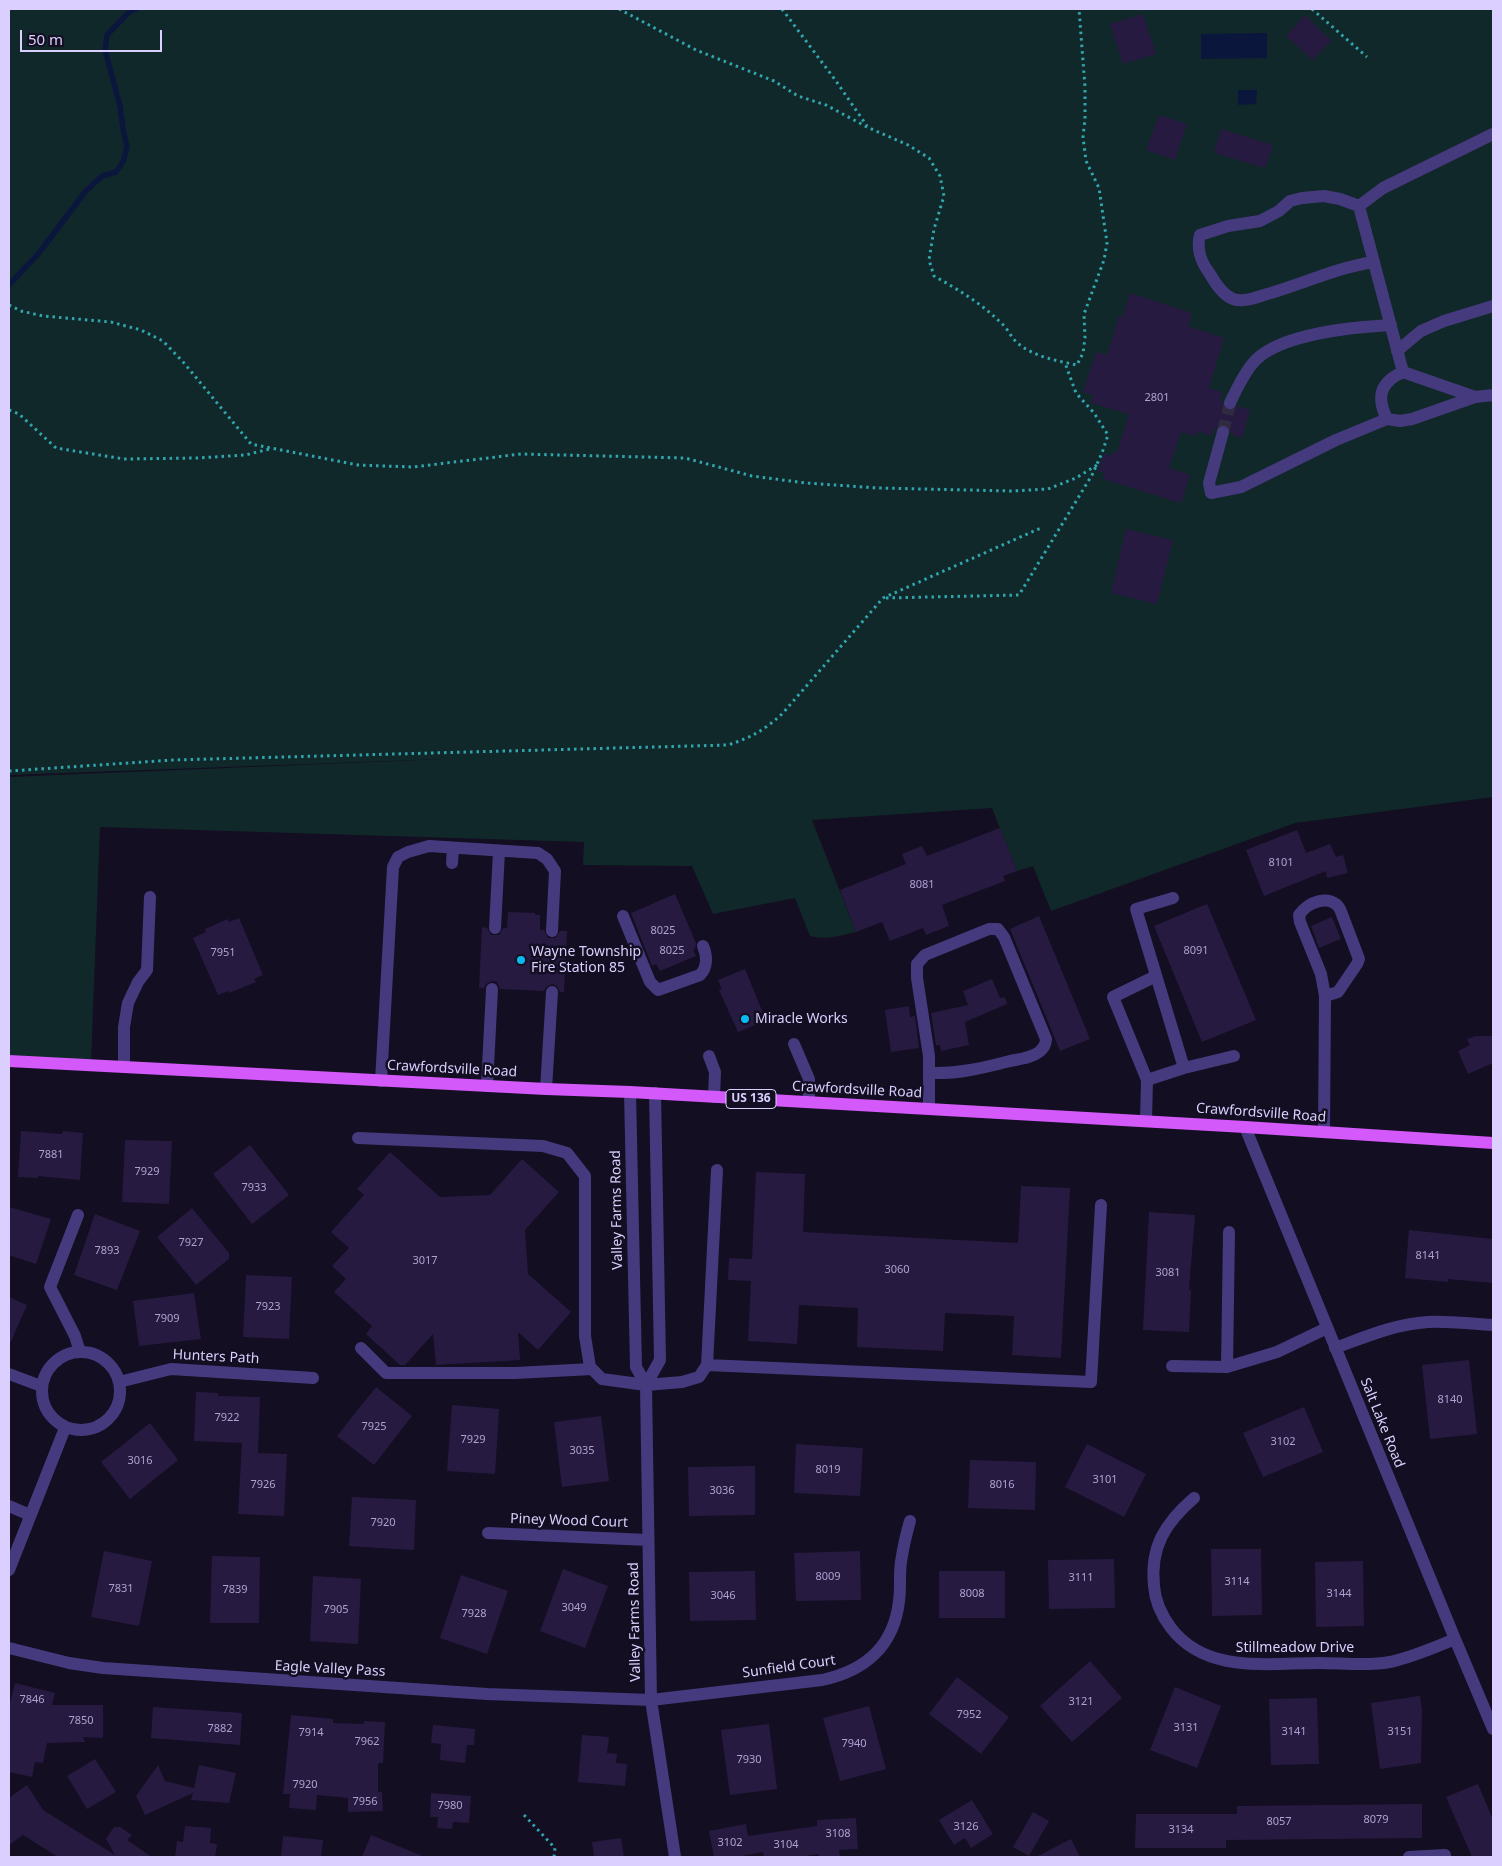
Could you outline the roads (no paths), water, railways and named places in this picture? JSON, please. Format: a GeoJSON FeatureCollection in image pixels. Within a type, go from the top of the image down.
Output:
{"type":"FeatureCollection","features":[{"type":"Feature","properties":{"kind":"main road","name":"Crawfordsville Road"},"geometry":{"type":"LineString","coordinates":[[9,1061],[630,1092],[1493,1143]]}},
{"type":"Feature","properties":{"kind":"street"},"geometry":{"type":"LineString","coordinates":[[1359,206],[1383,188],[1493,134]]}},
{"type":"Feature","properties":{"kind":"street"},"geometry":{"type":"LineString","coordinates":[[1359,206],[1340,199],[1324,196],[1290,201],[1279,211],[1260,221],[1228,226],[1200,235],[1198,242],[1199,255],[1219,288],[1232,298],[1244,300],[1360,264],[1374,262]]}},
{"type":"Feature","properties":{"kind":"street"},"geometry":{"type":"LineString","coordinates":[[1359,206],[1403,372]]}},
{"type":"Feature","properties":{"kind":"street"},"geometry":{"type":"LineString","coordinates":[[1398,351],[1421,331],[1444,321],[1493,306]]}},
{"type":"Feature","properties":{"kind":"street"},"geometry":{"type":"LineString","coordinates":[[1230,403],[1237,387],[1253,363],[1270,349],[1297,339],[1348,329],[1391,326]]}},
{"type":"Feature","properties":{"kind":"street"},"geometry":{"type":"LineString","coordinates":[[1388,419],[1381,406],[1380,396],[1385,385],[1392,377],[1403,372],[1475,397]]}},
{"type":"Feature","properties":{"kind":"street"},"geometry":{"type":"LineString","coordinates":[[1224,432],[1209,483],[1211,493],[1240,488],[1336,440],[1388,419],[1400,421],[1412,419],[1475,397],[1493,395]]}},
{"type":"Feature","properties":{"kind":"street"},"geometry":{"type":"LineString","coordinates":[[382,1081],[392,980],[393,867],[395,861],[403,855],[429,846],[538,853],[544,855],[555,871],[552,931]]}},
{"type":"Feature","properties":{"kind":"street"},"geometry":{"type":"LineString","coordinates":[[452,863],[453,848]]}},
{"type":"Feature","properties":{"kind":"street"},"geometry":{"type":"LineString","coordinates":[[495,928],[499,851]]}},
{"type":"Feature","properties":{"kind":"street"},"geometry":{"type":"LineString","coordinates":[[124,1067],[124,1027],[128,1004],[138,982],[147,970],[150,897]]}},
{"type":"Feature","properties":{"kind":"street"},"geometry":{"type":"LineString","coordinates":[[1173,898],[1136,909],[1184,1068]]}},
{"type":"Feature","properties":{"kind":"street"},"geometry":{"type":"LineString","coordinates":[[1324,1132],[1325,996],[1321,974],[1300,922],[1299,915],[1308,905],[1326,900],[1338,904],[1359,958],[1338,992],[1325,996]]}},
{"type":"Feature","properties":{"kind":"street"},"geometry":{"type":"LineString","coordinates":[[623,916],[653,986],[658,990],[681,986],[700,975],[703,972],[706,955],[703,946]]}},
{"type":"Feature","properties":{"kind":"street"},"geometry":{"type":"LineString","coordinates":[[929,1109],[929,1056],[917,978],[917,964],[925,955],[989,929],[998,929],[1004,937],[1046,1039],[1044,1048],[1032,1056],[976,1069],[949,1073],[930,1073]]}},
{"type":"Feature","properties":{"kind":"street"},"geometry":{"type":"LineString","coordinates":[[1146,1121],[1147,1080],[1113,997],[1156,976]]}},
{"type":"Feature","properties":{"kind":"street"},"geometry":{"type":"LineString","coordinates":[[487,1086],[492,989]]}},
{"type":"Feature","properties":{"kind":"street"},"geometry":{"type":"LineString","coordinates":[[546,1089],[552,992]]}},
{"type":"Feature","properties":{"kind":"street"},"geometry":{"type":"LineString","coordinates":[[794,1044],[808,1079],[809,1102]]}},
{"type":"Feature","properties":{"kind":"street"},"geometry":{"type":"LineString","coordinates":[[709,1056],[715,1072],[714,1097]]}},
{"type":"Feature","properties":{"kind":"street"},"geometry":{"type":"LineString","coordinates":[[1147,1080],[1184,1068],[1234,1056]]}},
{"type":"Feature","properties":{"kind":"street","name":"Valley Farms Road"},"geometry":{"type":"LineString","coordinates":[[630,1092],[636,1367],[646,1385],[651,1700],[676,1857]]}},
{"type":"Feature","properties":{"kind":"street","name":"Valley Farms Road"},"geometry":{"type":"LineString","coordinates":[[646,1385],[660,1360],[655,1094]]}},
{"type":"Feature","properties":{"kind":"street","name":"Salt Lake Road"},"geometry":{"type":"LineString","coordinates":[[1246,1127],[1335,1348],[1493,1729]]}},
{"type":"Feature","properties":{"kind":"street"},"geometry":{"type":"LineString","coordinates":[[358,1138],[543,1146],[567,1153],[585,1176],[585,1336],[590,1367],[602,1379],[646,1385],[682,1382],[699,1377],[707,1365],[717,1170]]}},
{"type":"Feature","properties":{"kind":"street"},"geometry":{"type":"LineString","coordinates":[[707,1365],[1091,1382],[1101,1205]]}},
{"type":"Feature","properties":{"kind":"street"},"geometry":{"type":"LineString","coordinates":[[78,1215],[50,1287],[75,1336],[80,1352]]}},
{"type":"Feature","properties":{"kind":"street"},"geometry":{"type":"LineString","coordinates":[[1227,1367],[1229,1232]]}},
{"type":"Feature","properties":{"kind":"street"},"geometry":{"type":"LineString","coordinates":[[1335,1348],[1385,1330],[1429,1322],[1493,1325]]}},
{"type":"Feature","properties":{"kind":"street"},"geometry":{"type":"LineString","coordinates":[[1172,1366],[1227,1367],[1277,1352],[1327,1328]]}},
{"type":"Feature","properties":{"kind":"street"},"geometry":{"type":"LineString","coordinates":[[361,1348],[386,1373],[515,1373],[592,1369]]}},
{"type":"Feature","properties":{"kind":"street"},"geometry":{"type":"LineString","coordinates":[[80,1352],[93,1354],[105,1360],[114,1370],[119,1382],[120,1396],[116,1410],[106,1421],[87,1430],[72,1430],[54,1421],[46,1411],[42,1399],[42,1386],[46,1373],[54,1362],[66,1354],[80,1352]]}},
{"type":"Feature","properties":{"kind":"street","name":"Hunters Path"},"geometry":{"type":"LineString","coordinates":[[119,1382],[171,1369],[314,1378]]}},
{"type":"Feature","properties":{"kind":"street"},"geometry":{"type":"LineString","coordinates":[[9,1374],[42,1386]]}},
{"type":"Feature","properties":{"kind":"street"},"geometry":{"type":"LineString","coordinates":[[9,1570],[65,1428]]}},
{"type":"Feature","properties":{"kind":"street","name":"Stillmeadow Drive"},"geometry":{"type":"LineString","coordinates":[[1194,1498],[1180,1510],[1164,1531],[1155,1555],[1153,1572],[1154,1590],[1164,1616],[1179,1637],[1201,1654],[1234,1663],[1374,1664],[1408,1658],[1455,1639]]}},
{"type":"Feature","properties":{"kind":"street"},"geometry":{"type":"LineString","coordinates":[[9,1506],[30,1515]]}},
{"type":"Feature","properties":{"kind":"street","name":"Sunfield Court"},"geometry":{"type":"LineString","coordinates":[[651,1700],[822,1680],[840,1676],[865,1663],[884,1643],[896,1619],[901,1561],[910,1521]]}},
{"type":"Feature","properties":{"kind":"street","name":"Piney Wood Court"},"geometry":{"type":"LineString","coordinates":[[488,1533],[648,1540]]}},
{"type":"Feature","properties":{"kind":"street","name":"Eagle Valley Pass"},"geometry":{"type":"LineString","coordinates":[[9,1648],[69,1663],[103,1668],[487,1694],[651,1700]]}},
{"type":"Feature","properties":{"kind":"street"},"geometry":{"type":"LineString","coordinates":[[1409,1857],[1445,1855],[1445,1857]]}},
{"type":"Feature","properties":{"kind":"water"},"geometry":{"type":"Polygon","coordinates":[[[1267,33],[1267,58],[1201,59],[1201,34],[1267,33]]]}},
{"type":"Feature","properties":{"kind":"water"},"geometry":{"type":"Polygon","coordinates":[[[1238,90],[1257,90],[1256,104],[1238,105],[1238,90]]]}},
{"type":"Feature","properties":{"kind":"waterway"},"geometry":{"type":"LineString","coordinates":[[9,285],[39,253],[85,192],[102,176],[116,172],[123,162],[127,147],[120,106],[105,50],[107,35],[129,12],[136,9]]}},
{"type":"Feature","properties":{"kind":"tunnel"},"geometry":{"type":"LineString","coordinates":[[1223,432],[1230,403]]}},
{"type":"Feature","properties":{"kind":"place","name":"Wayne Township Fire Station 85"},"geometry":{"type":"Point","coordinates":[521,960]}},
{"type":"Feature","properties":{"kind":"place","name":"Miracle Works"},"geometry":{"type":"Point","coordinates":[745,1019]}}]}
